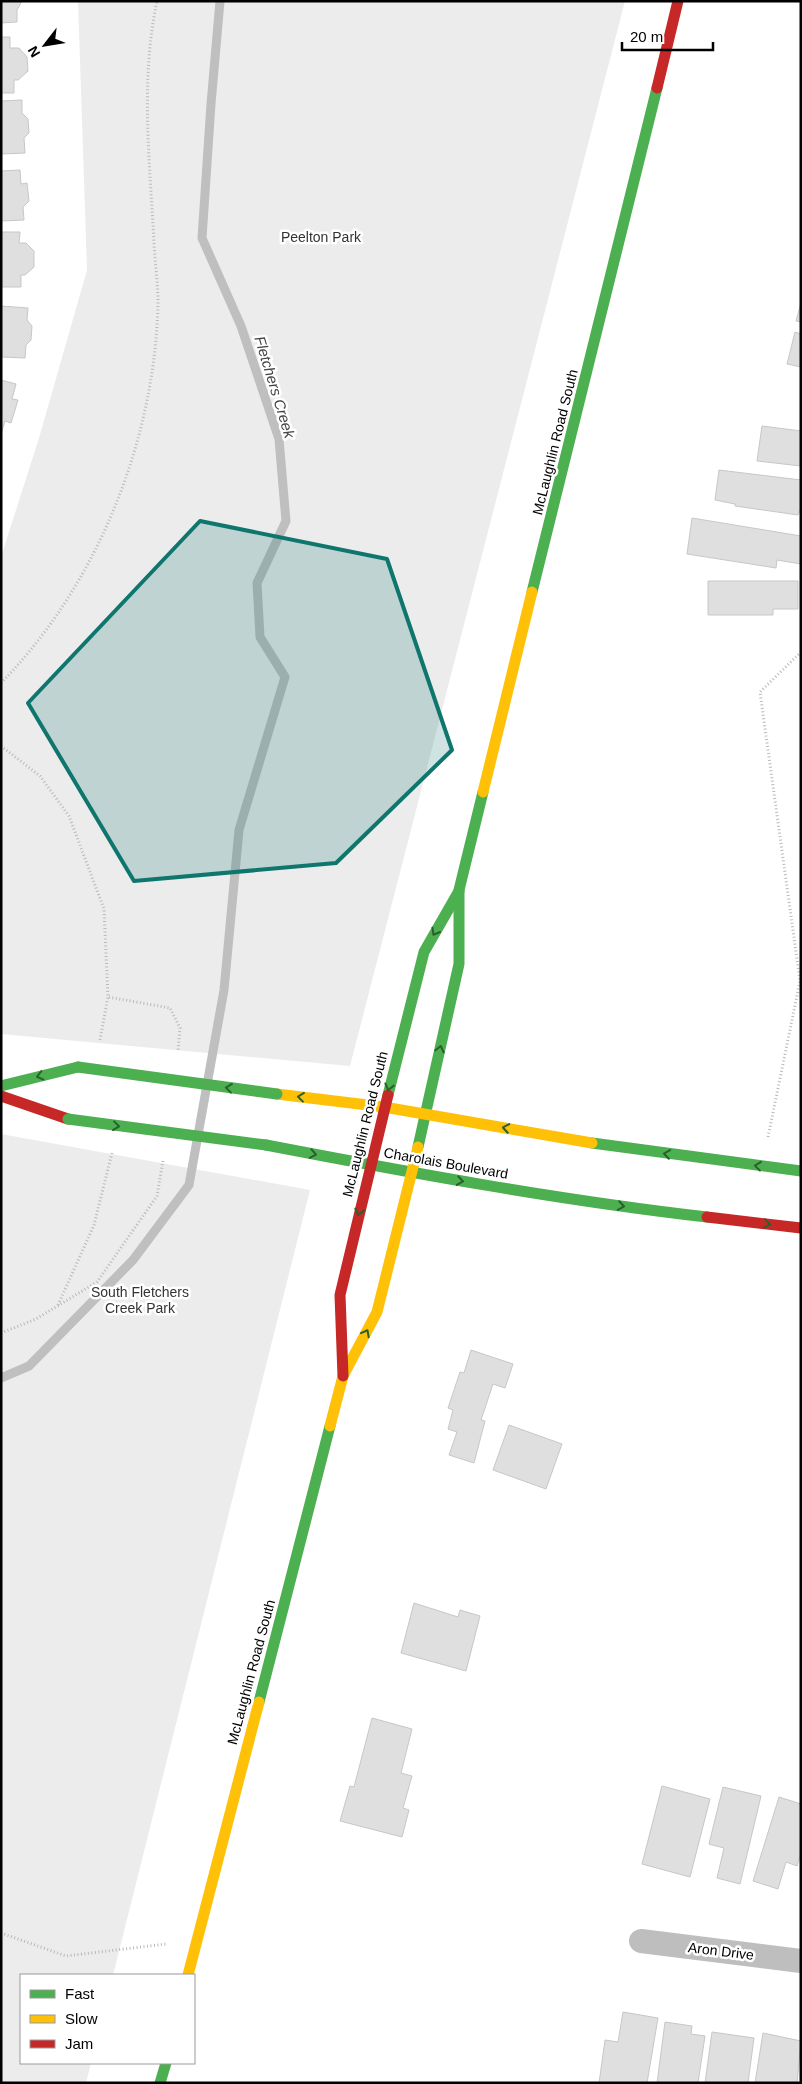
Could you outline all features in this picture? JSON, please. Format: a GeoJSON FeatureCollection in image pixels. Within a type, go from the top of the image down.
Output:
{"type":"FeatureCollection","features":[{"type":"Feature","properties":{"kind":"main road","name":"McLaughlin Road South"},"geometry":{"type":"LineString","coordinates":[[188,1974],[343,1376],[377,1312],[412,1173],[459,964],[460,890],[678,1]]}},
{"type":"Feature","properties":{"kind":"main road","name":"McLaughlin Road South"},"geometry":{"type":"LineString","coordinates":[[343,1376],[340,1295],[370,1165],[424,952],[460,890]]}},
{"type":"Feature","properties":{"kind":"main road"},"geometry":{"type":"LineString","coordinates":[[1,1086],[78,1067],[384,1107],[623,1148],[801,1171]]}},
{"type":"Feature","properties":{"kind":"main road","name":"Charolais Boulevard"},"geometry":{"type":"LineString","coordinates":[[1,1096],[68,1119],[266,1145],[412,1173],[637,1209],[801,1228]]}},
{"type":"Feature","properties":{"kind":"main road"},"geometry":{"type":"LineString","coordinates":[[160,2083],[166,2064]]}},
{"type":"Feature","properties":{"kind":"street","name":"Aron Drive"},"geometry":{"type":"LineString","coordinates":[[641,1941],[801,1961]]}},
{"type":"Feature","properties":{"kind":"path"},"geometry":{"type":"LineString","coordinates":[[1,683],[28,656],[90,563],[118,496],[139,434],[151,368],[158,303],[146,101],[151,32],[157,1]]}},
{"type":"Feature","properties":{"kind":"path"},"geometry":{"type":"LineString","coordinates":[[762,1167],[800,981],[760,692],[801,652]]}},
{"type":"Feature","properties":{"kind":"path"},"geometry":{"type":"LineString","coordinates":[[100,1071],[100,1037],[108,997]]}},
{"type":"Feature","properties":{"kind":"path"},"geometry":{"type":"LineString","coordinates":[[58,1306],[94,1225],[118,1126]]}},
{"type":"Feature","properties":{"kind":"path"},"geometry":{"type":"LineString","coordinates":[[1,1934],[66,1956],[197,1941]]}},
{"type":"Feature","properties":{"kind":"highlighted area"},"geometry":{"type":"Polygon","coordinates":[[[200,521],[387,559],[452,750],[336,863],[134,881],[28,703],[200,521]]]}},
{"type":"Feature","properties":{"kind":"green space","name":"Peelton Park"},"geometry":{"type":"Polygon","coordinates":[[[78,1],[625,1],[350,1066],[1,1034],[1,557],[39,438],[87,270],[78,1]]]}},
{"type":"Feature","properties":{"kind":"green space","name":"South Fletchers Creek Park"},"geometry":{"type":"Polygon","coordinates":[[[1,1134],[310,1190],[113,1974],[20,1974],[20,2064],[91,2064],[86,2083],[1,2083],[1,1134]]]}},
{"type":"Feature","properties":{"kind":"building"},"geometry":{"type":"Polygon","coordinates":[[[1,1],[22,1],[17,10],[17,22],[1,23],[1,1]]]}},
{"type":"Feature","properties":{"kind":"building"},"geometry":{"type":"Polygon","coordinates":[[[1,37],[10,37],[10,48],[19,48],[27,57],[28,71],[18,80],[14,80],[14,93],[1,93],[1,37]]]}},
{"type":"Feature","properties":{"kind":"building"},"geometry":{"type":"Polygon","coordinates":[[[22,100],[22,113],[28,119],[29,133],[24,138],[25,153],[1,154],[1,101],[22,100]]]}},
{"type":"Feature","properties":{"kind":"building"},"geometry":{"type":"Polygon","coordinates":[[[20,170],[21,184],[27,183],[29,201],[23,207],[24,220],[1,221],[1,171],[20,170]]]}},
{"type":"Feature","properties":{"kind":"building"},"geometry":{"type":"Polygon","coordinates":[[[1,232],[20,232],[19,243],[26,243],[34,251],[34,267],[25,275],[21,275],[21,287],[1,287],[1,232]]]}},
{"type":"Feature","properties":{"kind":"building"},"geometry":{"type":"Polygon","coordinates":[[[801,303],[801,322],[796,321],[801,303]]]}},
{"type":"Feature","properties":{"kind":"building"},"geometry":{"type":"Polygon","coordinates":[[[1,306],[28,308],[27,320],[32,326],[31,340],[26,345],[25,358],[1,357],[1,306]]]}},
{"type":"Feature","properties":{"kind":"building"},"geometry":{"type":"Polygon","coordinates":[[[795,332],[801,334],[801,367],[787,364],[795,332]]]}},
{"type":"Feature","properties":{"kind":"building"},"geometry":{"type":"Polygon","coordinates":[[[1,380],[16,384],[12,399],[18,400],[11,423],[5,421],[1,434],[1,380]]]}},
{"type":"Feature","properties":{"kind":"building"},"geometry":{"type":"Polygon","coordinates":[[[762,426],[801,431],[801,466],[757,461],[762,426]]]}},
{"type":"Feature","properties":{"kind":"building"},"geometry":{"type":"Polygon","coordinates":[[[719,470],[801,480],[801,508],[798,515],[735,506],[735,504],[715,500],[719,470]]]}},
{"type":"Feature","properties":{"kind":"building"},"geometry":{"type":"Polygon","coordinates":[[[692,518],[801,536],[801,564],[777,560],[776,568],[687,554],[692,518]]]}},
{"type":"Feature","properties":{"kind":"building"},"geometry":{"type":"Polygon","coordinates":[[[708,581],[798,581],[798,609],[773,609],[773,615],[708,615],[708,581]]]}},
{"type":"Feature","properties":{"kind":"building"},"geometry":{"type":"Polygon","coordinates":[[[471,1350],[513,1364],[505,1388],[493,1384],[481,1420],[485,1421],[474,1463],[449,1455],[457,1432],[448,1429],[453,1410],[448,1408],[460,1372],[464,1373],[471,1350]]]}},
{"type":"Feature","properties":{"kind":"building"},"geometry":{"type":"Polygon","coordinates":[[[509,1425],[562,1444],[546,1489],[493,1470],[509,1425]]]}},
{"type":"Feature","properties":{"kind":"building"},"geometry":{"type":"Polygon","coordinates":[[[414,1603],[458,1617],[460,1610],[480,1616],[466,1671],[401,1653],[414,1603]]]}},
{"type":"Feature","properties":{"kind":"building"},"geometry":{"type":"Polygon","coordinates":[[[372,1718],[412,1729],[401,1773],[412,1776],[403,1808],[409,1810],[402,1837],[340,1821],[350,1786],[354,1787],[372,1718]]]}},
{"type":"Feature","properties":{"kind":"building"},"geometry":{"type":"Polygon","coordinates":[[[662,1786],[710,1799],[690,1877],[642,1864],[662,1786]]]}},
{"type":"Feature","properties":{"kind":"building"},"geometry":{"type":"Polygon","coordinates":[[[723,1787],[761,1796],[740,1884],[717,1878],[724,1848],[709,1844],[723,1787]]]}},
{"type":"Feature","properties":{"kind":"building"},"geometry":{"type":"Polygon","coordinates":[[[779,1797],[801,1804],[801,1853],[797,1866],[786,1862],[778,1889],[753,1881],[779,1797]]]}},
{"type":"Feature","properties":{"kind":"building"},"geometry":{"type":"Polygon","coordinates":[[[623,2012],[658,2018],[647,2083],[599,2083],[605,2040],[618,2042],[623,2012]]]}},
{"type":"Feature","properties":{"kind":"building"},"geometry":{"type":"Polygon","coordinates":[[[665,2022],[692,2026],[691,2034],[705,2036],[698,2083],[657,2083],[665,2022]]]}},
{"type":"Feature","properties":{"kind":"building"},"geometry":{"type":"Polygon","coordinates":[[[712,2032],[754,2038],[748,2083],[705,2083],[712,2032]]]}},
{"type":"Feature","properties":{"kind":"building"},"geometry":{"type":"Polygon","coordinates":[[[763,2033],[801,2041],[797,2083],[755,2083],[763,2033]]]}},
{"type":"Feature","properties":{"kind":"waterway","name":"Fletchers Creek"},"geometry":{"type":"LineString","coordinates":[[1,1378],[29,1366],[133,1260],[189,1185],[224,990],[239,830],[285,677],[260,637],[257,583],[286,521],[279,439],[241,326],[202,238],[220,1]]}},
{"type":"Feature","properties":{"kind":"traffic: fast"},"geometry":{"type":"LineString","coordinates":[[532,592],[657,88]]}},
{"type":"Feature","properties":{"kind":"traffic: fast"},"geometry":{"type":"LineString","coordinates":[[418,1147],[459,964],[459,890],[483,792]]}},
{"type":"Feature","properties":{"kind":"traffic: fast"},"geometry":{"type":"LineString","coordinates":[[388,1095],[424,952],[459,891]]}},
{"type":"Feature","properties":{"kind":"traffic: fast"},"geometry":{"type":"LineString","coordinates":[[1,1086],[78,1067]]}},
{"type":"Feature","properties":{"kind":"traffic: fast"},"geometry":{"type":"LineString","coordinates":[[78,1067],[277,1094]]}},
{"type":"Feature","properties":{"kind":"traffic: fast"},"geometry":{"type":"LineString","coordinates":[[68,1119],[266,1145]]}},
{"type":"Feature","properties":{"kind":"traffic: fast"},"geometry":{"type":"LineString","coordinates":[[592,1143],[801,1171]]}},
{"type":"Feature","properties":{"kind":"traffic: fast"},"geometry":{"type":"LineString","coordinates":[[266,1145],[376,1166],[596,1203],[707,1217]]}},
{"type":"Feature","properties":{"kind":"traffic: fast"},"geometry":{"type":"LineString","coordinates":[[259,1702],[330,1426]]}},
{"type":"Feature","properties":{"kind":"traffic: fast"},"geometry":{"type":"LineString","coordinates":[[160,2083],[166,2064]]}},
{"type":"Feature","properties":{"kind":"traffic: slow"},"geometry":{"type":"LineString","coordinates":[[483,792],[532,592]]}},
{"type":"Feature","properties":{"kind":"traffic: slow"},"geometry":{"type":"LineString","coordinates":[[277,1094],[384,1107],[592,1143]]}},
{"type":"Feature","properties":{"kind":"traffic: slow"},"geometry":{"type":"LineString","coordinates":[[330,1426],[343,1376],[377,1312],[418,1147]]}},
{"type":"Feature","properties":{"kind":"traffic: slow"},"geometry":{"type":"LineString","coordinates":[[188,1974],[259,1702]]}},
{"type":"Feature","properties":{"kind":"traffic: jam"},"geometry":{"type":"LineString","coordinates":[[657,88],[678,1]]}},
{"type":"Feature","properties":{"kind":"traffic: jam"},"geometry":{"type":"LineString","coordinates":[[343,1376],[340,1295],[388,1095]]}},
{"type":"Feature","properties":{"kind":"traffic: jam"},"geometry":{"type":"LineString","coordinates":[[1,1096],[68,1119]]}},
{"type":"Feature","properties":{"kind":"traffic: jam"},"geometry":{"type":"LineString","coordinates":[[707,1217],[801,1228]]}}]}
